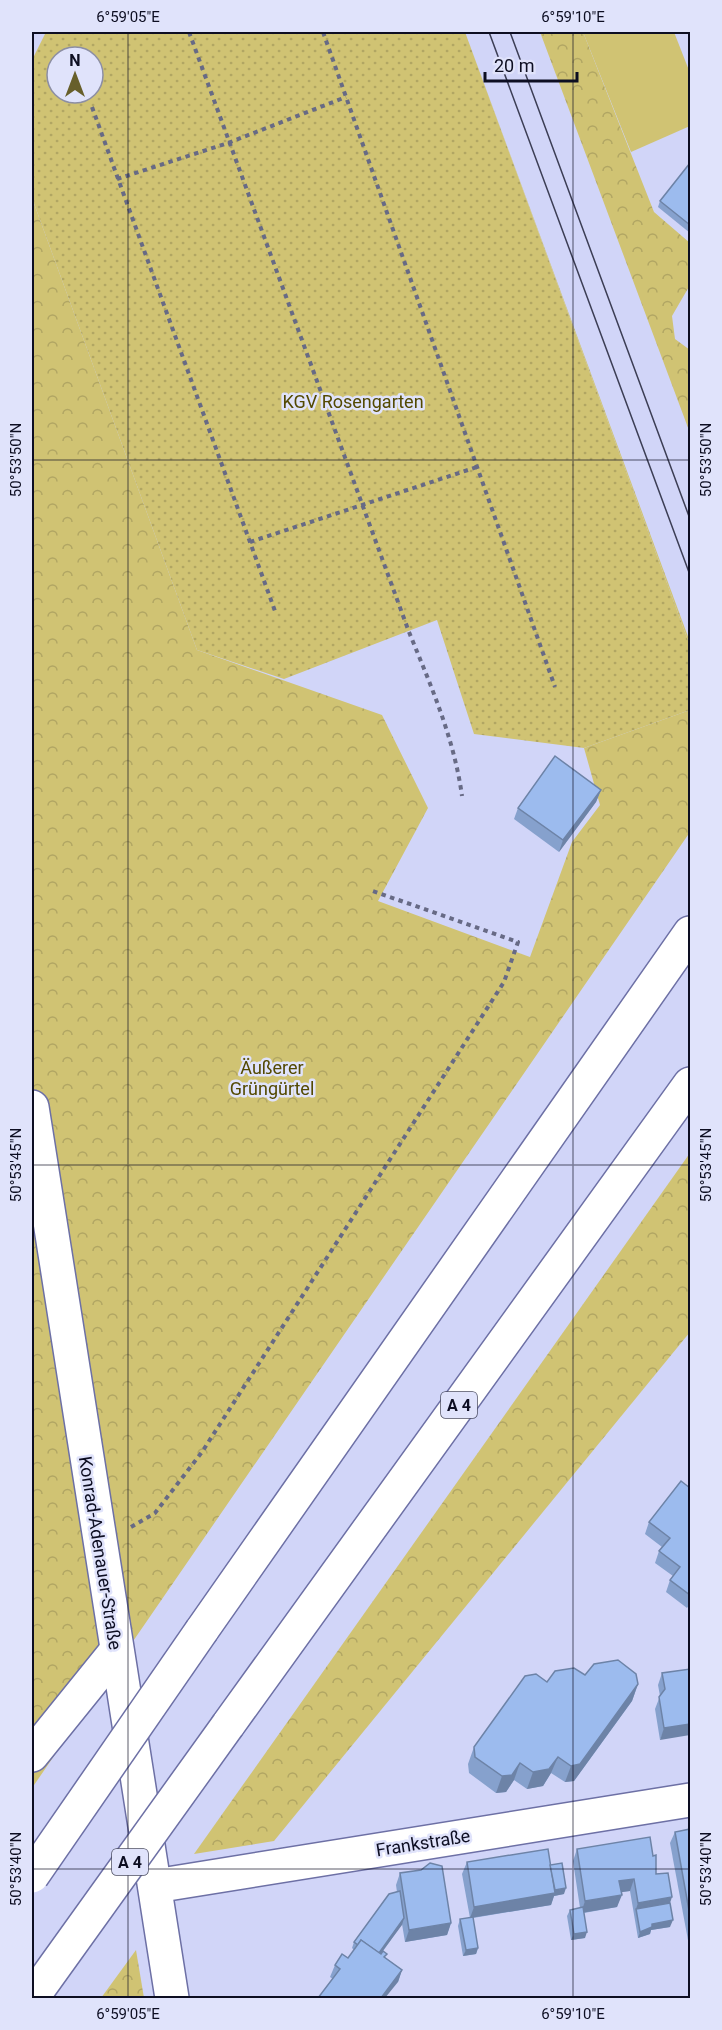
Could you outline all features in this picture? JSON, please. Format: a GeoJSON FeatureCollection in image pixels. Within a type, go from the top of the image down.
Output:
{"type":"FeatureCollection","features":[{"type":"Feature","properties":{"kind":"main road"},"geometry":{"type":"LineString","coordinates":[[32,1876],[690,933]]}},
{"type":"Feature","properties":{"kind":"main road","name":"A 4"},"geometry":{"type":"LineString","coordinates":[[32,1998],[690,1084]]}},
{"type":"Feature","properties":{"kind":"main road","name":"Konrad-Adenauer-Straße"},"geometry":{"type":"LineString","coordinates":[[32,1107],[99,1546],[172,1998]]}},
{"type":"Feature","properties":{"kind":"main road"},"geometry":{"type":"LineString","coordinates":[[32,1755],[116,1651]]}},
{"type":"Feature","properties":{"kind":"main road","name":"Frankstraße"},"geometry":{"type":"LineString","coordinates":[[155,1886],[690,1800]]}},
{"type":"Feature","properties":{"kind":"path"},"geometry":{"type":"LineString","coordinates":[[189,32],[409,632],[444,719],[458,768],[462,796]]}},
{"type":"Feature","properties":{"kind":"path"},"geometry":{"type":"LineString","coordinates":[[323,32],[555,687]]}},
{"type":"Feature","properties":{"kind":"path"},"geometry":{"type":"LineString","coordinates":[[117,179],[228,143],[346,97]]}},
{"type":"Feature","properties":{"kind":"path"},"geometry":{"type":"LineString","coordinates":[[92,107],[275,611]]}},
{"type":"Feature","properties":{"kind":"path"},"geometry":{"type":"LineString","coordinates":[[250,542],[477,467]]}},
{"type":"Feature","properties":{"kind":"path"},"geometry":{"type":"LineString","coordinates":[[99,1546],[155,1513],[202,1452],[504,982],[518,942],[370,890]]}},
{"type":"Feature","properties":{"kind":"green space","name":"KGV Rosengarten"},"geometry":{"type":"Polygon","coordinates":[[[46,32],[465,32],[690,646],[690,710],[584,748],[474,734],[437,620],[284,679],[197,650],[32,198],[32,60],[46,32]]]}},
{"type":"Feature","properties":{"kind":"green space"},"geometry":{"type":"Polygon","coordinates":[[[465,32],[690,642],[690,646],[465,32]]]}},
{"type":"Feature","properties":{"kind":"green space"},"geometry":{"type":"Polygon","coordinates":[[[540,32],[583,32],[654,212],[690,243],[690,285],[672,316],[675,339],[690,350],[690,433],[540,32]]]}},
{"type":"Feature","properties":{"kind":"green space"},"geometry":{"type":"Polygon","coordinates":[[[583,32],[674,32],[690,73],[690,126],[631,152],[583,32]]]}},
{"type":"Feature","properties":{"kind":"green space","name":"Äußerer Grüngürtel"},"geometry":{"type":"Polygon","coordinates":[[[32,198],[197,650],[382,715],[428,808],[378,901],[530,957],[572,842],[600,805],[584,748],[690,710],[690,832],[32,1788],[32,198]]]}},
{"type":"Feature","properties":{"kind":"green space"},"geometry":{"type":"Polygon","coordinates":[[[690,1153],[690,1332],[274,1841],[194,1854],[690,1153]]]}},
{"type":"Feature","properties":{"kind":"green space"},"geometry":{"type":"Polygon","coordinates":[[[136,1950],[144,1998],[101,1998],[136,1950]]]}},
{"type":"Feature","properties":{"kind":"building"},"geometry":{"type":"Polygon","coordinates":[[[690,163],[690,225],[660,201],[690,163]]]}},
{"type":"Feature","properties":{"kind":"building"},"geometry":{"type":"Polygon","coordinates":[[[555,756],[601,790],[563,840],[518,808],[555,756]]]}},
{"type":"Feature","properties":{"kind":"building"},"geometry":{"type":"Polygon","coordinates":[[[681,1481],[690,1488],[690,1595],[670,1580],[680,1567],[659,1551],[670,1538],[649,1522],[681,1481]]]}},
{"type":"Feature","properties":{"kind":"building"},"geometry":{"type":"Polygon","coordinates":[[[618,1660],[636,1674],[638,1684],[580,1764],[571,1766],[558,1757],[549,1769],[533,1772],[520,1763],[512,1775],[502,1776],[475,1757],[474,1747],[525,1676],[536,1674],[547,1682],[555,1671],[574,1668],[585,1675],[594,1664],[618,1660]]]}},
{"type":"Feature","properties":{"kind":"building"},"geometry":{"type":"Polygon","coordinates":[[[690,1669],[690,1724],[664,1728],[659,1697],[665,1689],[662,1673],[690,1669]]]}},
{"type":"Feature","properties":{"kind":"building"},"geometry":{"type":"Polygon","coordinates":[[[690,1829],[690,1916],[675,1832],[690,1829]]]}},
{"type":"Feature","properties":{"kind":"building"},"geometry":{"type":"Polygon","coordinates":[[[650,1837],[653,1856],[656,1855],[656,1874],[668,1873],[672,1897],[638,1903],[634,1879],[619,1881],[622,1895],[585,1901],[577,1849],[650,1837]]]}},
{"type":"Feature","properties":{"kind":"building"},"geometry":{"type":"Polygon","coordinates":[[[548,1849],[555,1893],[474,1907],[467,1862],[548,1849]]]}},
{"type":"Feature","properties":{"kind":"building"},"geometry":{"type":"Polygon","coordinates":[[[430,1863],[442,1866],[451,1923],[409,1930],[400,1873],[421,1870],[430,1863]]]}},
{"type":"Feature","properties":{"kind":"building"},"geometry":{"type":"Polygon","coordinates":[[[562,1863],[566,1888],[555,1890],[550,1865],[562,1863]]]}},
{"type":"Feature","properties":{"kind":"building"},"geometry":{"type":"Polygon","coordinates":[[[400,1891],[404,1918],[379,1953],[361,1940],[358,1945],[354,1942],[389,1894],[400,1891]]]}},
{"type":"Feature","properties":{"kind":"building"},"geometry":{"type":"Polygon","coordinates":[[[670,1903],[673,1920],[652,1924],[652,1927],[640,1932],[636,1909],[670,1903]]]}},
{"type":"Feature","properties":{"kind":"building"},"geometry":{"type":"Polygon","coordinates":[[[583,1907],[587,1932],[574,1934],[570,1910],[583,1907]]]}},
{"type":"Feature","properties":{"kind":"building"},"geometry":{"type":"Polygon","coordinates":[[[473,1917],[478,1948],[466,1950],[460,1919],[473,1917]]]}},
{"type":"Feature","properties":{"kind":"building"},"geometry":{"type":"Polygon","coordinates":[[[361,1940],[381,1954],[383,1951],[387,1954],[384,1957],[402,1970],[381,1998],[318,1998],[340,1969],[335,1965],[342,1954],[348,1958],[361,1940]]]}},
{"type":"Feature","properties":{"kind":"tram line"},"geometry":{"type":"LineString","coordinates":[[489,32],[690,575]]}},
{"type":"Feature","properties":{"kind":"tram line"},"geometry":{"type":"LineString","coordinates":[[510,32],[690,519]]}}]}
